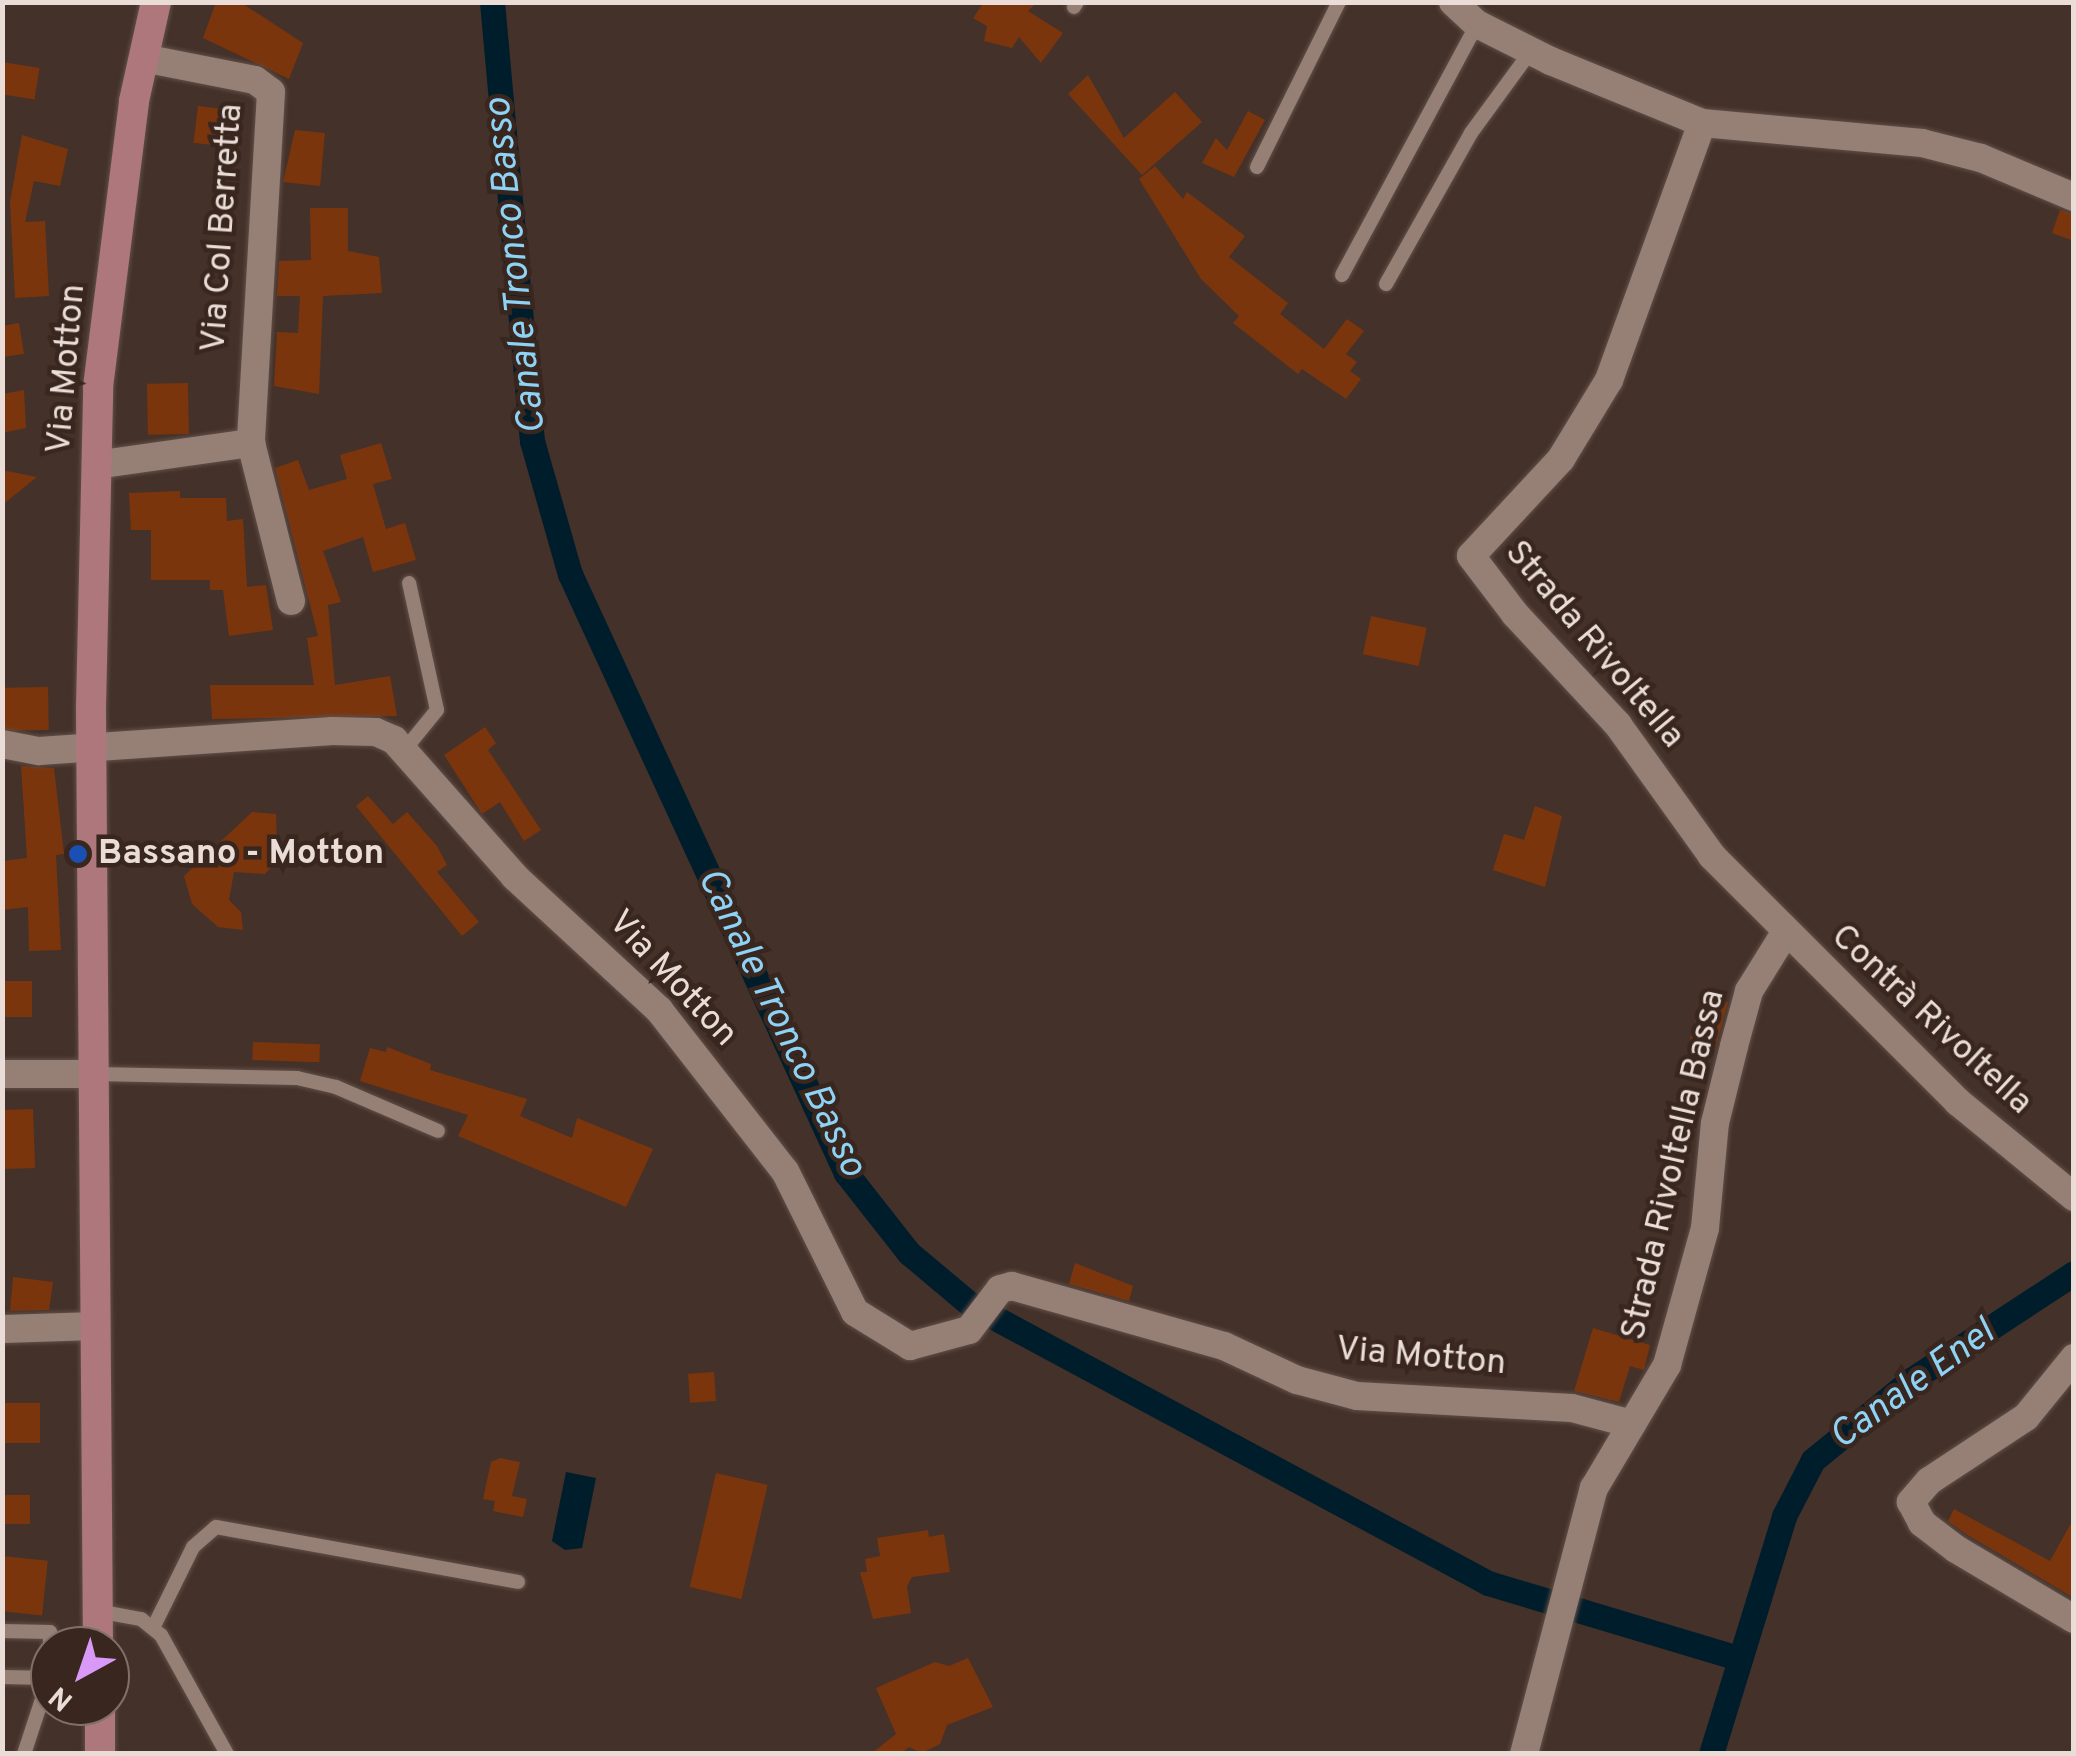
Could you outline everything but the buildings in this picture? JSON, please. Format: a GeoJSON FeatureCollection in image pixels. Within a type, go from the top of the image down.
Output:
{"type":"FeatureCollection","features":[{"type":"Feature","properties":{"kind":"main road","name":"Via Motton"},"geometry":{"type":"LineString","coordinates":[[97,1626],[94,1074],[98,387],[144,58],[156,2]]}},
{"type":"Feature","properties":{"kind":"main road"},"geometry":{"type":"LineString","coordinates":[[100,1726],[100,1754]]}},
{"type":"Feature","properties":{"kind":"street"},"geometry":{"type":"LineString","coordinates":[[1454,2],[1477,24],[1531,51],[1702,123],[1922,142],[1980,158],[2074,197]]}},
{"type":"Feature","properties":{"kind":"street","name":"Via Col Berretta"},"geometry":{"type":"LineString","coordinates":[[144,58],[254,80],[271,92],[251,443],[290,601]]}},
{"type":"Feature","properties":{"kind":"street","name":"Strada Rivoltella"},"geometry":{"type":"LineString","coordinates":[[1702,123],[1609,380],[1561,460],[1471,556],[1515,614],[1618,725],[1712,856],[1786,933]]}},
{"type":"Feature","properties":{"kind":"street"},"geometry":{"type":"LineString","coordinates":[[96,464],[251,443]]}},
{"type":"Feature","properties":{"kind":"street"},"geometry":{"type":"LineString","coordinates":[[2,744],[40,751],[332,731],[376,732],[406,748]]}},
{"type":"Feature","properties":{"kind":"street","name":"Via Motton"},"geometry":{"type":"LineString","coordinates":[[406,748],[515,877],[659,1010],[785,1171],[855,1312],[910,1346],[969,1330],[1000,1289],[1027,1289],[1224,1346],[1297,1380],[1357,1396],[1572,1408],[1632,1424]]}},
{"type":"Feature","properties":{"kind":"street","name":"Contrà Rivoltella"},"geometry":{"type":"LineString","coordinates":[[1786,933],[1958,1102],[2074,1197]]}},
{"type":"Feature","properties":{"kind":"street","name":"Strada Rivoltella Bassa"},"geometry":{"type":"LineString","coordinates":[[1524,1754],[1570,1591],[1594,1488],[1667,1364],[1705,1228],[1716,1123],[1749,992],[1786,933]]}},
{"type":"Feature","properties":{"kind":"street"},"geometry":{"type":"LineString","coordinates":[[2,1074],[94,1074]]}},
{"type":"Feature","properties":{"kind":"street"},"geometry":{"type":"LineString","coordinates":[[2,1329],[96,1326]]}},
{"type":"Feature","properties":{"kind":"street"},"geometry":{"type":"LineString","coordinates":[[2074,1358],[2026,1417],[1930,1481],[1911,1502],[1922,1523],[1956,1549],[2074,1619]]}},
{"type":"Feature","properties":{"kind":"lane"},"geometry":{"type":"LineString","coordinates":[[1257,167],[1339,2]]}},
{"type":"Feature","properties":{"kind":"lane"},"geometry":{"type":"LineString","coordinates":[[1342,275],[1477,24]]}},
{"type":"Feature","properties":{"kind":"lane"},"geometry":{"type":"LineString","coordinates":[[1386,284],[1472,132],[1531,51]]}},
{"type":"Feature","properties":{"kind":"lane"},"geometry":{"type":"LineString","coordinates":[[406,748],[437,710],[409,583]]}},
{"type":"Feature","properties":{"kind":"lane"},"geometry":{"type":"LineString","coordinates":[[94,1074],[297,1078],[336,1086],[438,1131]]}},
{"type":"Feature","properties":{"kind":"lane"},"geometry":{"type":"LineString","coordinates":[[153,1628],[193,1547],[216,1527],[518,1582]]}},
{"type":"Feature","properties":{"kind":"lane"},"geometry":{"type":"LineString","coordinates":[[96,1611],[141,1618],[153,1628],[227,1754]]}},
{"type":"Feature","properties":{"kind":"lane"},"geometry":{"type":"LineString","coordinates":[[2,1631],[30,1632]]}},
{"type":"Feature","properties":{"kind":"lane"},"geometry":{"type":"LineString","coordinates":[[2,1677],[30,1678]]}},
{"type":"Feature","properties":{"kind":"lane"},"geometry":{"type":"LineString","coordinates":[[24,1754],[34,1726]]}},
{"type":"Feature","properties":{"kind":"water"},"geometry":{"type":"Polygon","coordinates":[[[566,1472],[596,1478],[582,1548],[565,1550],[552,1541],[566,1472]]]}},
{"type":"Feature","properties":{"kind":"waterway","name":"Canale Tronco Basso"},"geometry":{"type":"LineString","coordinates":[[492,2],[532,441],[570,574],[846,1173],[909,1253],[971,1305],[1488,1583],[1738,1658]]}},
{"type":"Feature","properties":{"kind":"waterway","name":"Canale Enel"},"geometry":{"type":"LineString","coordinates":[[1711,1754],[1784,1516],[1813,1460],[1911,1380],[2074,1273]]}},
{"type":"Feature","properties":{"kind":"place","name":"Bassano - Motton"},"geometry":{"type":"Point","coordinates":[78,854]}}]}
